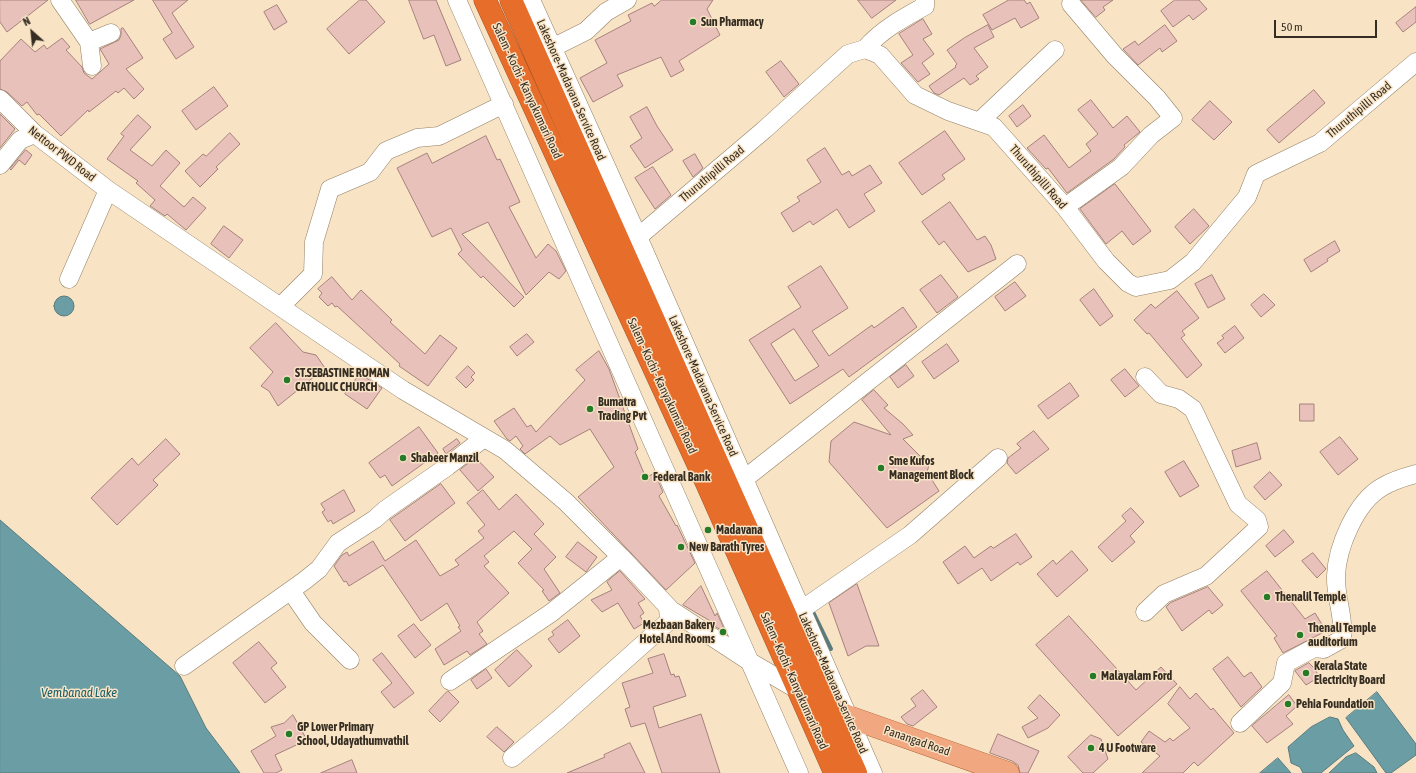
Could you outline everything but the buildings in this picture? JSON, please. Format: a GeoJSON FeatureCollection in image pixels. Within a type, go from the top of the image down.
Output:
{"type":"FeatureCollection","features":[{"type":"Feature","properties":{"kind":"highway","name":"Salem - Kochi - Kanyakumari Road"},"geometry":{"type":"LineString","coordinates":[[485,0],[706,484],[835,773]]}},
{"type":"Feature","properties":{"kind":"highway","name":"Salem - Kochi - Kanyakumari Road"},"geometry":{"type":"LineString","coordinates":[[510,0],[856,773]]}},
{"type":"Feature","properties":{"kind":"highway"},"geometry":{"type":"LineString","coordinates":[[798,690],[826,706]]}},
{"type":"Feature","properties":{"kind":"main road","name":"Panangad Road"},"geometry":{"type":"LineString","coordinates":[[826,706],[849,717],[1008,773]]}},
{"type":"Feature","properties":{"kind":"street"},"geometry":{"type":"LineString","coordinates":[[60,0],[89,42],[92,66]]}},
{"type":"Feature","properties":{"kind":"street"},"geometry":{"type":"LineString","coordinates":[[457,0],[752,663],[799,773]]}},
{"type":"Feature","properties":{"kind":"street","name":"Lakeshore-Madavana Service Road"},"geometry":{"type":"LineString","coordinates":[[531,0],[638,237],[743,480],[873,773]]}},
{"type":"Feature","properties":{"kind":"street"},"geometry":{"type":"LineString","coordinates":[[552,48],[586,31],[606,12],[627,0]]}},
{"type":"Feature","properties":{"kind":"street"},"geometry":{"type":"LineString","coordinates":[[865,49],[873,40],[895,23],[925,6],[925,0]]}},
{"type":"Feature","properties":{"kind":"street"},"geometry":{"type":"LineString","coordinates":[[1065,207],[1121,167],[1151,135],[1173,118],[1157,98],[1115,56],[1071,4]]}},
{"type":"Feature","properties":{"kind":"street"},"geometry":{"type":"LineString","coordinates":[[89,42],[111,33]]}},
{"type":"Feature","properties":{"kind":"street","name":"Thuruthipilli Road"},"geometry":{"type":"LineString","coordinates":[[638,237],[764,130],[848,54],[865,49],[880,55],[915,95],[948,111],[994,127],[1065,207],[1106,261],[1128,283],[1136,287],[1170,280],[1193,262],[1247,197],[1256,174],[1320,143],[1416,62]]}},
{"type":"Feature","properties":{"kind":"street"},"geometry":{"type":"LineString","coordinates":[[980,121],[1055,50]]}},
{"type":"Feature","properties":{"kind":"street","name":"Nettoor PWD Road"},"geometry":{"type":"LineString","coordinates":[[0,100],[35,134],[108,190],[403,390],[505,450],[560,497],[621,556],[668,607],[752,663],[798,690]]}},
{"type":"Feature","properties":{"kind":"street"},"geometry":{"type":"LineString","coordinates":[[281,306],[313,274],[314,242],[330,189],[370,172],[386,151],[417,138],[439,136],[504,104]]}},
{"type":"Feature","properties":{"kind":"street"},"geometry":{"type":"LineString","coordinates":[[0,165],[20,140],[35,134]]}},
{"type":"Feature","properties":{"kind":"street"},"geometry":{"type":"LineString","coordinates":[[68,279],[108,190]]}},
{"type":"Feature","properties":{"kind":"street"},"geometry":{"type":"LineString","coordinates":[[743,480],[1017,264]]}},
{"type":"Feature","properties":{"kind":"street"},"geometry":{"type":"LineString","coordinates":[[1145,377],[1161,394],[1179,399],[1193,409],[1238,504],[1257,520],[1259,527],[1206,576],[1164,594],[1145,612]]}},
{"type":"Feature","properties":{"kind":"street"},"geometry":{"type":"LineString","coordinates":[[184,666],[291,591],[319,569],[338,543],[375,519],[385,510],[448,466],[484,438]]}},
{"type":"Feature","properties":{"kind":"street"},"geometry":{"type":"LineString","coordinates":[[801,610],[910,535],[998,458]]}},
{"type":"Feature","properties":{"kind":"street"},"geometry":{"type":"LineString","coordinates":[[1240,722],[1282,683],[1286,663],[1314,648],[1324,649],[1342,639],[1343,630],[1336,577],[1340,546],[1363,504],[1381,487],[1416,474]]}},
{"type":"Feature","properties":{"kind":"street"},"geometry":{"type":"LineString","coordinates":[[450,681],[551,613],[621,556]]}},
{"type":"Feature","properties":{"kind":"street"},"geometry":{"type":"LineString","coordinates":[[291,591],[313,623],[350,660]]}},
{"type":"Feature","properties":{"kind":"street"},"geometry":{"type":"LineString","coordinates":[[512,758],[559,719],[669,621],[668,607]]}},
{"type":"Feature","properties":{"kind":"water"},"geometry":{"type":"Polygon","coordinates":[[[64,296],[71,299],[74,306],[71,313],[64,316],[57,313],[54,306],[57,299],[64,296]]]}},
{"type":"Feature","properties":{"kind":"water","name":"Vembanad Lake"},"geometry":{"type":"Polygon","coordinates":[[[0,520],[180,676],[206,728],[240,773],[0,773],[0,520]]]}},
{"type":"Feature","properties":{"kind":"water"},"geometry":{"type":"Polygon","coordinates":[[[1377,692],[1416,744],[1416,755],[1391,773],[1386,773],[1346,718],[1377,692]]]}},
{"type":"Feature","properties":{"kind":"water"},"geometry":{"type":"Polygon","coordinates":[[[1330,717],[1338,719],[1343,730],[1354,746],[1321,773],[1303,773],[1300,767],[1291,763],[1288,747],[1311,727],[1330,717]]]}},
{"type":"Feature","properties":{"kind":"water"},"geometry":{"type":"Polygon","coordinates":[[[1356,753],[1374,767],[1377,773],[1329,773],[1346,757],[1356,753]]]}},
{"type":"Feature","properties":{"kind":"water"},"geometry":{"type":"Polygon","coordinates":[[[1278,758],[1291,773],[1260,773],[1278,758]]]}},
{"type":"Feature","properties":{"kind":"waterway"},"geometry":{"type":"LineString","coordinates":[[811,608],[831,649]]}},
{"type":"Feature","properties":{"kind":"place","name":"Sun Pharmacy"},"geometry":{"type":"Point","coordinates":[693,22]}},
{"type":"Feature","properties":{"kind":"place","name":"ST.SEBASTINE ROMAN CATHOLIC CHURCH"},"geometry":{"type":"Point","coordinates":[287,380]}},
{"type":"Feature","properties":{"kind":"place","name":"Bumatra Trading Pvt"},"geometry":{"type":"Point","coordinates":[590,409]}},
{"type":"Feature","properties":{"kind":"place","name":"Shabeer Manzil"},"geometry":{"type":"Point","coordinates":[403,458]}},
{"type":"Feature","properties":{"kind":"place","name":"Sme Kufos Management Block"},"geometry":{"type":"Point","coordinates":[881,468]}},
{"type":"Feature","properties":{"kind":"place","name":"Federal Bank"},"geometry":{"type":"Point","coordinates":[645,477]}},
{"type":"Feature","properties":{"kind":"place","name":"Madavana"},"geometry":{"type":"Point","coordinates":[708,530]}},
{"type":"Feature","properties":{"kind":"place","name":"New Barath Tyres"},"geometry":{"type":"Point","coordinates":[681,547]}},
{"type":"Feature","properties":{"kind":"place","name":"Thenalil Temple"},"geometry":{"type":"Point","coordinates":[1267,597]}},
{"type":"Feature","properties":{"kind":"place","name":"Mezbaan Bakery Hotel And Rooms"},"geometry":{"type":"Point","coordinates":[723,632]}},
{"type":"Feature","properties":{"kind":"place","name":"Thenali Temple auditorium"},"geometry":{"type":"Point","coordinates":[1300,635]}},
{"type":"Feature","properties":{"kind":"place","name":"Kerala State Electricity Board"},"geometry":{"type":"Point","coordinates":[1306,673]}},
{"type":"Feature","properties":{"kind":"place","name":"Malayalam Ford"},"geometry":{"type":"Point","coordinates":[1093,676]}},
{"type":"Feature","properties":{"kind":"place","name":"Pehia Foundation"},"geometry":{"type":"Point","coordinates":[1288,704]}},
{"type":"Feature","properties":{"kind":"place","name":"GP Lower Primary School, Udayathumvathil"},"geometry":{"type":"Point","coordinates":[289,734]}},
{"type":"Feature","properties":{"kind":"place","name":"4 U Footware"},"geometry":{"type":"Point","coordinates":[1091,748]}}]}
